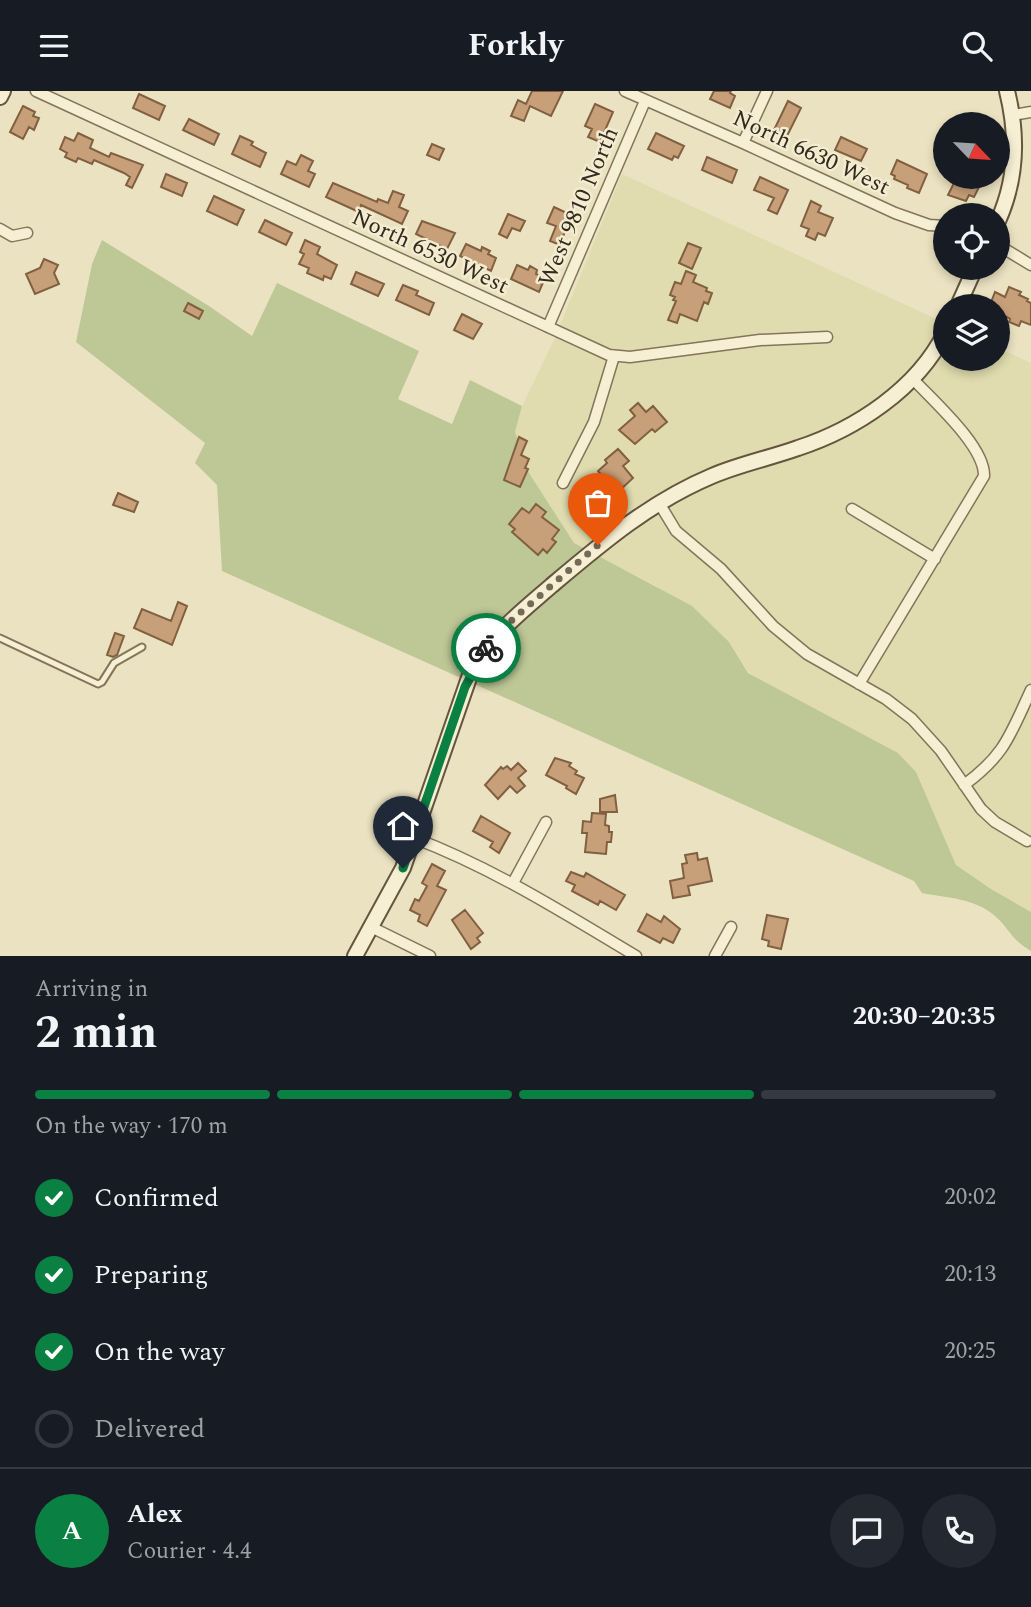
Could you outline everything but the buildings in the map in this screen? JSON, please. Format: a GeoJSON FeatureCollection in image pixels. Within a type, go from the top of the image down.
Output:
{"type":"FeatureCollection","features":[{"type":"Feature","properties":{"kind":"street"},"geometry":{"type":"LineString","coordinates":[[0,97],[3,91]]}},
{"type":"Feature","properties":{"kind":"street","name":"North 6530 West"},"geometry":{"type":"LineString","coordinates":[[36,91],[614,356],[630,358],[760,340],[827,337]]}},
{"type":"Feature","properties":{"kind":"street","name":"North 6630 West"},"geometry":{"type":"LineString","coordinates":[[625,91],[895,213],[933,225]]}},
{"type":"Feature","properties":{"kind":"street"},"geometry":{"type":"LineString","coordinates":[[743,143],[767,91]]}},
{"type":"Feature","properties":{"kind":"street"},"geometry":{"type":"LineString","coordinates":[[1006,203],[1015,158],[1013,115],[1007,91]]}},
{"type":"Feature","properties":{"kind":"street","name":"West 9810 North"},"geometry":{"type":"LineString","coordinates":[[548,327],[645,101]]}},
{"type":"Feature","properties":{"kind":"street"},"geometry":{"type":"LineString","coordinates":[[1013,115],[1031,112]]}},
{"type":"Feature","properties":{"kind":"street"},"geometry":{"type":"LineString","coordinates":[[0,229],[12,236],[27,233]]}},
{"type":"Feature","properties":{"kind":"street"},"geometry":{"type":"LineString","coordinates":[[1010,252],[1031,265]]}},
{"type":"Feature","properties":{"kind":"street"},"geometry":{"type":"LineString","coordinates":[[355,956],[403,868],[460,700],[479,658],[503,628],[615,532],[659,503],[713,476],[798,449],[833,434],[876,409],[912,379],[933,354]]}},
{"type":"Feature","properties":{"kind":"street"},"geometry":{"type":"LineString","coordinates":[[563,483],[594,422],[614,356]]}},
{"type":"Feature","properties":{"kind":"street"},"geometry":{"type":"LineString","coordinates":[[859,684],[984,476],[984,467],[962,434],[912,379]]}},
{"type":"Feature","properties":{"kind":"street"},"geometry":{"type":"LineString","coordinates":[[659,503],[676,531],[722,569],[779,631],[807,654],[886,699],[923,730],[988,816],[1027,841]]}},
{"type":"Feature","properties":{"kind":"street"},"geometry":{"type":"LineString","coordinates":[[852,509],[935,559]]}},
{"type":"Feature","properties":{"kind":"street"},"geometry":{"type":"LineString","coordinates":[[964,785],[990,765],[1001,752],[1031,690]]}},
{"type":"Feature","properties":{"kind":"street"},"geometry":{"type":"LineString","coordinates":[[513,883],[546,822]]}},
{"type":"Feature","properties":{"kind":"street"},"geometry":{"type":"LineString","coordinates":[[414,838],[451,852],[513,883],[636,956]]}},
{"type":"Feature","properties":{"kind":"street"},"geometry":{"type":"LineString","coordinates":[[371,927],[429,956]]}},
{"type":"Feature","properties":{"kind":"street"},"geometry":{"type":"LineString","coordinates":[[715,956],[731,927]]}},
{"type":"Feature","properties":{"kind":"lane"},"geometry":{"type":"LineString","coordinates":[[0,638],[98,684],[114,663],[142,647]]}},
{"type":"Feature","properties":{"kind":"shaded area"},"geometry":{"type":"Polygon","coordinates":[[[622,174],[933,317],[933,371],[1010,371],[1010,353],[1031,363],[1031,912],[956,865],[916,772],[748,672],[729,642],[656,586],[574,544],[529,473],[515,432],[522,406],[554,340],[622,174]]]}},
{"type":"Feature","properties":{"kind":"green space"},"geometry":{"type":"Polygon","coordinates":[[[102,240],[252,336],[277,283],[419,351],[398,399],[452,424],[470,380],[522,406],[515,432],[529,473],[574,543],[692,606],[729,642],[748,673],[898,753],[916,772],[956,865],[1031,912],[1031,951],[1019,943],[987,910],[960,900],[922,893],[914,881],[222,571],[217,485],[195,463],[205,443],[76,342],[92,264],[102,240]]]}},
{"type":"Feature","properties":{"kind":"way so far"},"geometry":{"type":"LineString","coordinates":[[486,648],[513,619],[598,545]]}},
{"type":"Feature","properties":{"kind":"route"},"geometry":{"type":"LineString","coordinates":[[403,868],[465,687],[486,648]]}}]}
